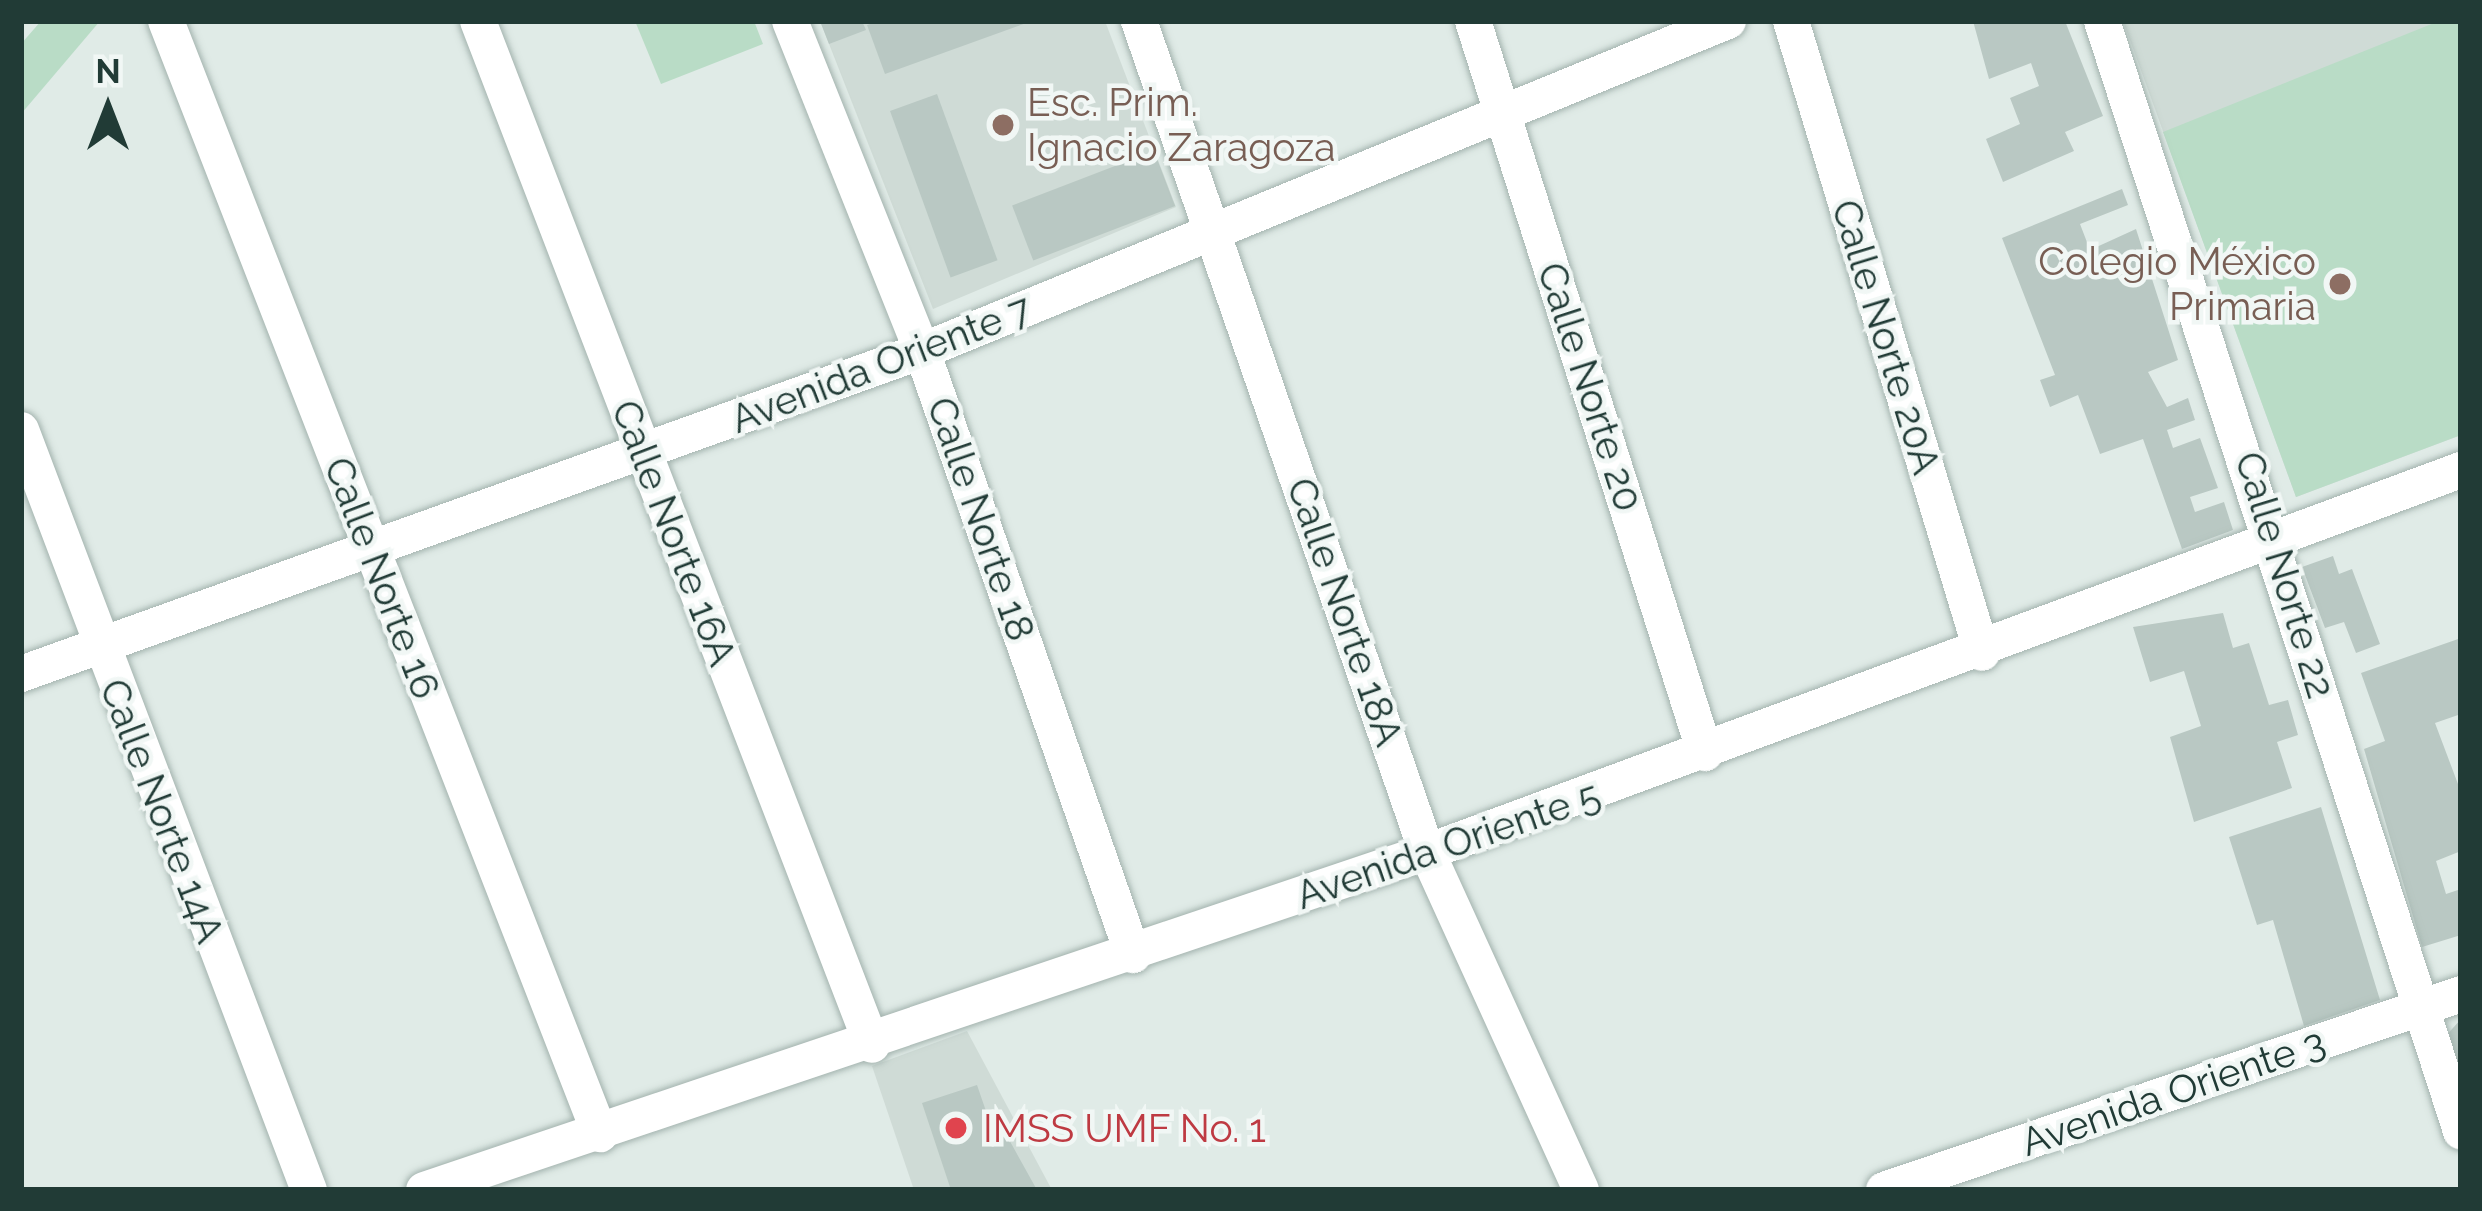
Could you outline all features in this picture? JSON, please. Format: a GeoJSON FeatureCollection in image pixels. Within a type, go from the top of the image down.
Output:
{"type":"FeatureCollection","features":[{"type":"Feature","properties":{"kind":"street","name":"Calle Norte 16"},"geometry":{"type":"LineString","coordinates":[[166,21],[600,1134]]}},
{"type":"Feature","properties":{"kind":"street","name":"Calle Norte 16A"},"geometry":{"type":"LineString","coordinates":[[478,21],[872,1045]]}},
{"type":"Feature","properties":{"kind":"street","name":"Calle Norte 18"},"geometry":{"type":"LineString","coordinates":[[790,21],[922,352],[1133,956]]}},
{"type":"Feature","properties":{"kind":"street","name":"Calle Norte 18A"},"geometry":{"type":"LineString","coordinates":[[1139,21],[1427,852],[1581,1190]]}},
{"type":"Feature","properties":{"kind":"street","name":"Calle Norte 20"},"geometry":{"type":"LineString","coordinates":[[1473,21],[1706,753]]}},
{"type":"Feature","properties":{"kind":"street","name":"Avenida Oriente 7"},"geometry":{"type":"LineString","coordinates":[[21,674],[922,352],[1728,21]]}},
{"type":"Feature","properties":{"kind":"street","name":"Calle Norte 20A"},"geometry":{"type":"LineString","coordinates":[[1791,21],[1982,653]]}},
{"type":"Feature","properties":{"kind":"street","name":"Calle Norte 22"},"geometry":{"type":"LineString","coordinates":[[2102,21],[2277,538],[2416,1008],[2461,1131]]}},
{"type":"Feature","properties":{"kind":"street","name":"Calle Norte 14A"},"geometry":{"type":"LineString","coordinates":[[21,430],[98,648],[310,1190]]}},
{"type":"Feature","properties":{"kind":"street","name":"Avenida Oriente 5"},"geometry":{"type":"LineString","coordinates":[[424,1190],[1133,956],[1982,653],[2461,470]]}},
{"type":"Feature","properties":{"kind":"street","name":"Avenida Oriente 3"},"geometry":{"type":"LineString","coordinates":[[1884,1190],[2461,994]]}},
{"type":"Feature","properties":{"kind":"shaded area","name":"Esc. Prim. Ignacio Zaragoza"},"geometry":{"type":"Polygon","coordinates":[[[820,21],[1105,21],[1176,207],[933,309],[820,21]]]}},
{"type":"Feature","properties":{"kind":"shaded area","name":"Colegio México Primaria"},"geometry":{"type":"Polygon","coordinates":[[[2123,21],[2461,21],[2461,435],[2296,497],[2123,21]]]}},
{"type":"Feature","properties":{"kind":"shaded area","name":"IMSS UMF No. 1"},"geometry":{"type":"Polygon","coordinates":[[[967,1031],[1052,1190],[914,1190],[872,1066],[967,1031]]]}},
{"type":"Feature","properties":{"kind":"green space"},"geometry":{"type":"Polygon","coordinates":[[[41,21],[100,21],[21,114],[21,44],[41,21]]]}},
{"type":"Feature","properties":{"kind":"green space"},"geometry":{"type":"Polygon","coordinates":[[[635,21],[754,21],[763,44],[661,84],[635,21]]]}},
{"type":"Feature","properties":{"kind":"green space","name":"Colegio México Primaria"},"geometry":{"type":"Polygon","coordinates":[[[2439,21],[2461,21],[2461,435],[2296,497],[2163,132],[2439,21]]]}},
{"type":"Feature","properties":{"kind":"building"},"geometry":{"type":"Polygon","coordinates":[[[820,21],[862,21],[866,30],[829,44],[820,21]]]}},
{"type":"Feature","properties":{"kind":"building"},"geometry":{"type":"Polygon","coordinates":[[[879,21],[1029,22],[885,74],[867,25],[879,21]]]}},
{"type":"Feature","properties":{"kind":"building"},"geometry":{"type":"Polygon","coordinates":[[[1973,21],[2065,21],[2103,116],[2065,132],[2074,151],[2003,182],[1986,139],[2020,124],[2010,98],[2039,86],[2031,63],[1989,79],[1973,21]]]}},
{"type":"Feature","properties":{"kind":"building"},"geometry":{"type":"Polygon","coordinates":[[[937,94],[998,260],[951,277],[890,111],[937,94]]]}},
{"type":"Feature","properties":{"kind":"building"},"geometry":{"type":"Polygon","coordinates":[[[1154,151],[1175,206],[1033,261],[1012,205],[1154,151]]]}},
{"type":"Feature","properties":{"kind":"building"},"geometry":{"type":"Polygon","coordinates":[[[2122,189],[2128,205],[2080,224],[2090,250],[2136,229],[2178,360],[2148,372],[2167,407],[2188,398],[2195,420],[2167,430],[2173,448],[2200,438],[2218,488],[2190,497],[2195,512],[2224,502],[2233,530],[2182,549],[2143,439],[2100,454],[2078,395],[2050,407],[2040,380],[2055,375],[2002,238],[2122,189]]]}},
{"type":"Feature","properties":{"kind":"building"},"geometry":{"type":"Polygon","coordinates":[[[2333,556],[2339,574],[2352,569],[2380,644],[2356,653],[2344,622],[2325,628],[2302,567],[2333,556]]]}},
{"type":"Feature","properties":{"kind":"building"},"geometry":{"type":"Polygon","coordinates":[[[2223,613],[2233,648],[2249,643],[2269,705],[2288,700],[2298,735],[2277,742],[2292,788],[2194,822],[2170,737],[2201,726],[2184,671],[2150,682],[2133,627],[2223,613]]]}},
{"type":"Feature","properties":{"kind":"building"},"geometry":{"type":"Polygon","coordinates":[[[2461,638],[2461,714],[2435,723],[2461,792],[2461,851],[2436,861],[2446,894],[2461,889],[2461,935],[2422,947],[2364,749],[2385,741],[2361,673],[2461,638]]]}},
{"type":"Feature","properties":{"kind":"building"},"geometry":{"type":"Polygon","coordinates":[[[2321,807],[2380,1000],[2304,1026],[2273,920],[2257,925],[2229,837],[2321,807]]]}},
{"type":"Feature","properties":{"kind":"building"},"geometry":{"type":"Polygon","coordinates":[[[2461,1019],[2461,1081],[2444,1038],[2461,1019]]]}},
{"type":"Feature","properties":{"kind":"building"},"geometry":{"type":"Polygon","coordinates":[[[977,1085],[996,1140],[1007,1136],[1037,1190],[951,1190],[922,1103],[977,1085]]]}},
{"type":"Feature","properties":{"kind":"place","name":"Esc. Prim. Ignacio Zaragoza"},"geometry":{"type":"Point","coordinates":[1003,125]}},
{"type":"Feature","properties":{"kind":"place","name":"Colegio México Primaria"},"geometry":{"type":"Point","coordinates":[2340,284]}},
{"type":"Feature","properties":{"kind":"place","name":"IMSS UMF No. 1"},"geometry":{"type":"Point","coordinates":[956,1128]}}]}
